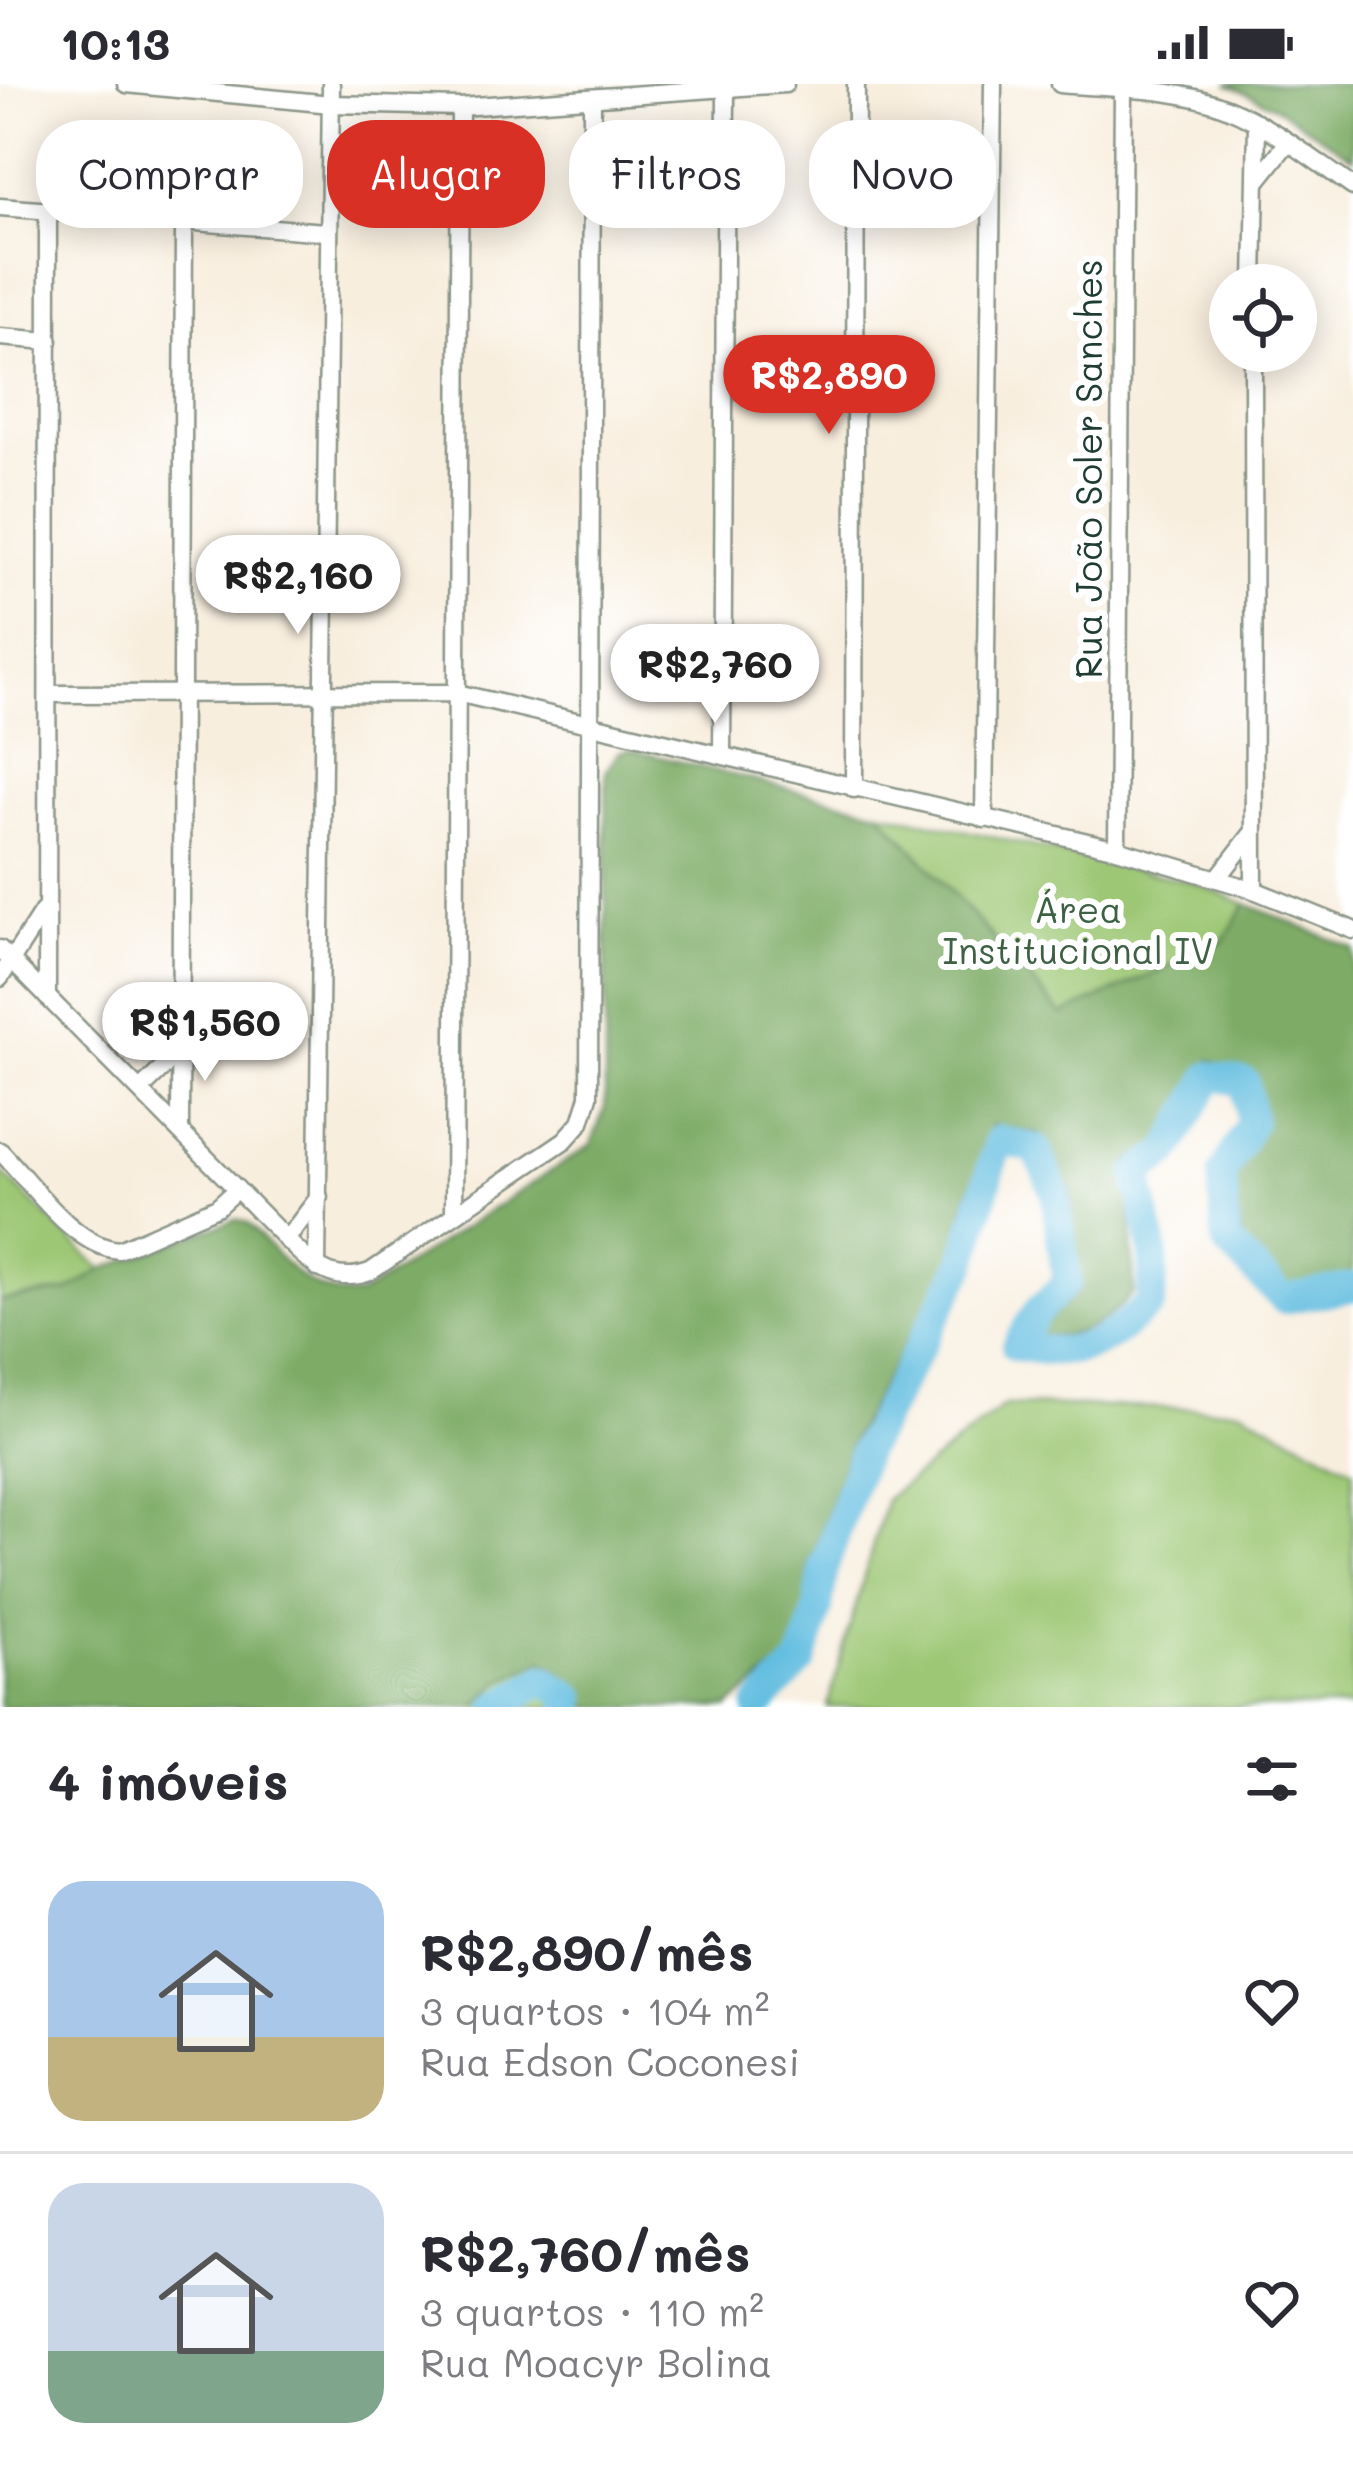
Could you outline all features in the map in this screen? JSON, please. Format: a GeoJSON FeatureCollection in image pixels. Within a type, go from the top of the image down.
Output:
{"type":"FeatureCollection","features":[{"type":"Feature","properties":{"kind":"street"},"geometry":{"type":"LineString","coordinates":[[126,84],[331,104],[460,107],[785,84]]}},
{"type":"Feature","properties":{"kind":"street"},"geometry":{"type":"LineString","coordinates":[[317,1268],[322,1190],[326,232],[331,84]]}},
{"type":"Feature","properties":{"kind":"street"},"geometry":{"type":"LineString","coordinates":[[854,789],[856,84]]}},
{"type":"Feature","properties":{"kind":"street"},"geometry":{"type":"LineString","coordinates":[[984,819],[993,84]]}},
{"type":"Feature","properties":{"kind":"street"},"geometry":{"type":"LineString","coordinates":[[1060,84],[1192,98],[1257,122],[1353,188]]}},
{"type":"Feature","properties":{"kind":"street","name":"Rua João Soler Sanches"},"geometry":{"type":"LineString","coordinates":[[1117,849],[1123,89]]}},
{"type":"Feature","properties":{"kind":"street"},"geometry":{"type":"LineString","coordinates":[[722,755],[725,90]]}},
{"type":"Feature","properties":{"kind":"street"},"geometry":{"type":"LineString","coordinates":[[5,954],[286,1240],[317,1268],[340,1276],[370,1272],[565,1140],[581,1122],[589,1096],[592,100]]}},
{"type":"Feature","properties":{"kind":"street"},"geometry":{"type":"LineString","coordinates":[[454,1213],[460,107]]}},
{"type":"Feature","properties":{"kind":"street"},"geometry":{"type":"LineString","coordinates":[[1254,264],[1257,122]]}},
{"type":"Feature","properties":{"kind":"street"},"geometry":{"type":"LineString","coordinates":[[1254,187],[1288,142]]}},
{"type":"Feature","properties":{"kind":"street"},"geometry":{"type":"LineString","coordinates":[[0,207],[36,211]]}},
{"type":"Feature","properties":{"kind":"street"},"geometry":{"type":"LineString","coordinates":[[47,997],[48,228]]}},
{"type":"Feature","properties":{"kind":"street"},"geometry":{"type":"LineString","coordinates":[[180,1130],[184,228]]}},
{"type":"Feature","properties":{"kind":"street"},"geometry":{"type":"LineString","coordinates":[[245,228],[326,232]]}},
{"type":"Feature","properties":{"kind":"street"},"geometry":{"type":"LineString","coordinates":[[0,337],[49,341]]}},
{"type":"Feature","properties":{"kind":"street"},"geometry":{"type":"LineString","coordinates":[[1253,372],[1254,890]]}},
{"type":"Feature","properties":{"kind":"street"},"geometry":{"type":"LineString","coordinates":[[49,694],[457,693],[1117,849],[1254,890],[1353,930]]}},
{"type":"Feature","properties":{"kind":"street"},"geometry":{"type":"LineString","coordinates":[[1216,879],[1251,835]]}},
{"type":"Feature","properties":{"kind":"street"},"geometry":{"type":"LineString","coordinates":[[0,978],[5,954],[46,904]]}},
{"type":"Feature","properties":{"kind":"street"},"geometry":{"type":"LineString","coordinates":[[140,1090],[168,1064],[178,1038]]}},
{"type":"Feature","properties":{"kind":"street"},"geometry":{"type":"LineString","coordinates":[[0,1150],[85,1239],[106,1249],[119,1250],[217,1207],[237,1190]]}},
{"type":"Feature","properties":{"kind":"street"},"geometry":{"type":"LineString","coordinates":[[286,1240],[322,1190]]}},
{"type":"Feature","properties":{"kind":"green space"},"geometry":{"type":"Polygon","coordinates":[[[1227,84],[1353,84],[1353,158],[1276,107],[1227,84]]]}},
{"type":"Feature","properties":{"kind":"green space"},"geometry":{"type":"Polygon","coordinates":[[[628,749],[879,811],[1062,1015],[1223,942],[1246,904],[1353,948],[1353,1274],[1289,1287],[1242,1239],[1232,1179],[1262,1122],[1256,1077],[1211,1060],[1159,1145],[1129,1161],[1134,1292],[1090,1328],[1064,1335],[1034,1335],[1077,1292],[1070,1190],[1039,1134],[992,1125],[963,1211],[954,1257],[854,1435],[809,1567],[806,1615],[791,1656],[729,1707],[581,1707],[586,1692],[543,1660],[501,1681],[475,1707],[0,1707],[0,1301],[68,1291],[103,1269],[236,1219],[248,1223],[310,1283],[360,1295],[591,1145],[605,1107],[606,771],[619,752],[628,749]]]}},
{"type":"Feature","properties":{"kind":"green space","name":"Área Institucional IV"},"geometry":{"type":"Polygon","coordinates":[[[879,811],[1195,883],[1246,904],[1223,941],[1062,1015],[879,811]]]}},
{"type":"Feature","properties":{"kind":"green space"},"geometry":{"type":"Polygon","coordinates":[[[0,1171],[103,1269],[69,1291],[0,1301],[0,1171]]]}},
{"type":"Feature","properties":{"kind":"green space"},"geometry":{"type":"Polygon","coordinates":[[[1005,1405],[1240,1409],[1353,1469],[1353,1707],[827,1707],[886,1499],[1005,1405]]]}},
{"type":"Feature","properties":{"kind":"green space"},"geometry":{"type":"Polygon","coordinates":[[[543,1660],[587,1693],[581,1707],[475,1707],[501,1681],[543,1660]]]}},
{"type":"Feature","properties":{"kind":"waterway"},"geometry":{"type":"LineString","coordinates":[[758,1707],[802,1661],[818,1609],[824,1567],[863,1453],[964,1263],[999,1140],[1036,1149],[1055,1192],[1067,1282],[1037,1312],[1016,1346],[1058,1351],[1090,1346],[1151,1303],[1154,1254],[1138,1174],[1168,1152],[1211,1076],[1245,1082],[1251,1123],[1222,1174],[1226,1242],[1284,1299],[1353,1287]]}},
{"type":"Feature","properties":{"kind":"waterway"},"geometry":{"type":"LineString","coordinates":[[498,1707],[544,1679],[573,1698],[569,1707]]}}]}
